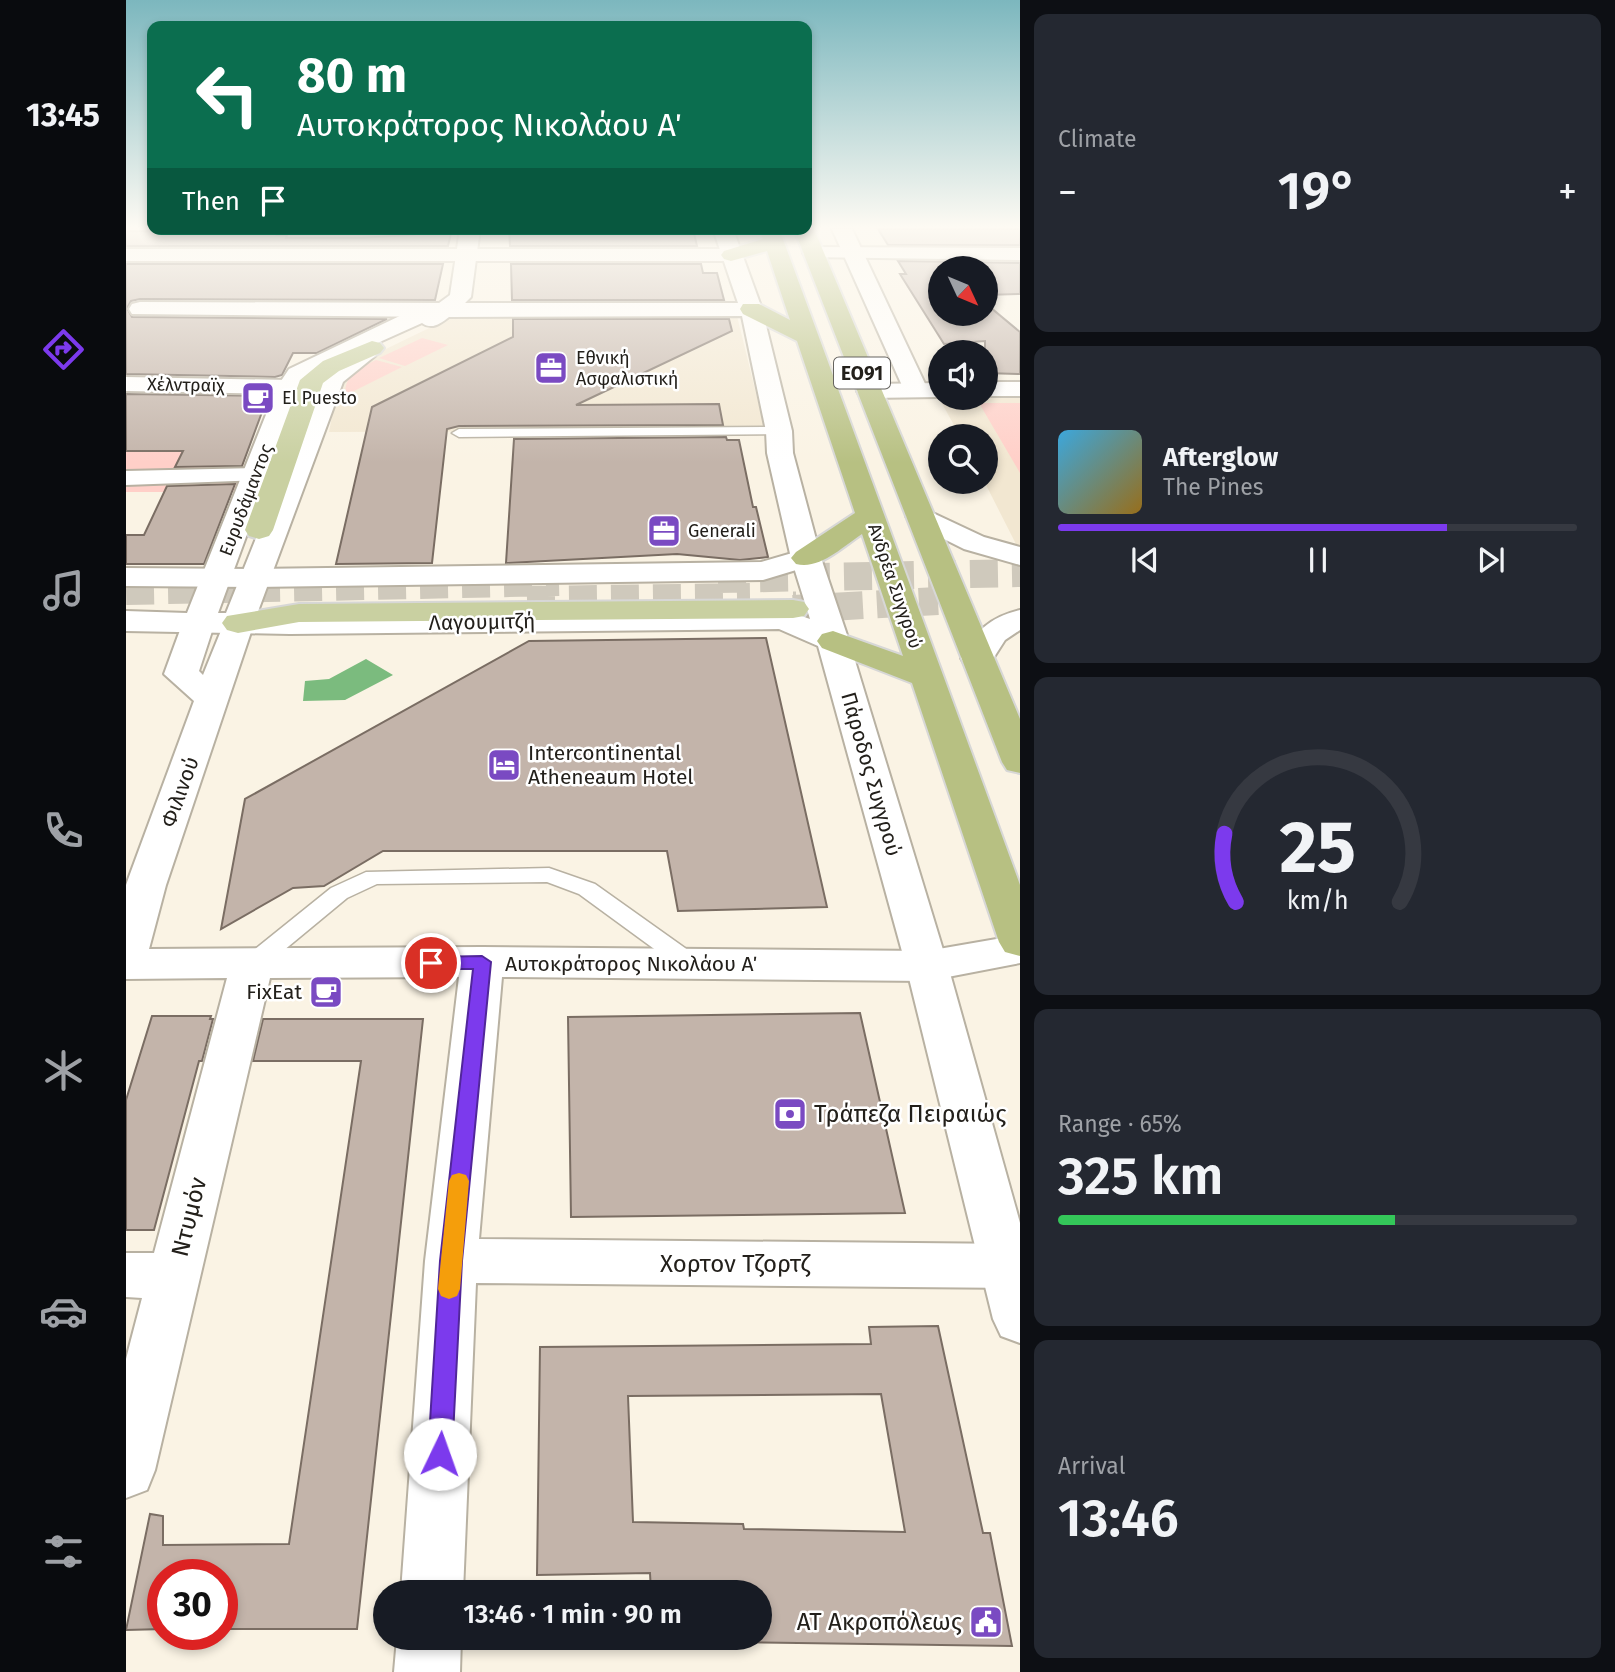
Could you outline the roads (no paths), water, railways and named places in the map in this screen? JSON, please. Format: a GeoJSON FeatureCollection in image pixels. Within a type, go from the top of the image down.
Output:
{"type":"FeatureCollection","features":[{"type":"Feature","properties":{"kind":"highway","name":"Ανδρέα Συγγρού"},"geometry":{"type":"LineString","coordinates":[[796,307],[1020,942]]}},
{"type":"Feature","properties":{"kind":"highway","name":"ΕΟ91"},"geometry":{"type":"LineString","coordinates":[[835,307],[1020,762]]}},
{"type":"Feature","properties":{"kind":"highway"},"geometry":{"type":"LineString","coordinates":[[751,309],[807,337]]}},
{"type":"Feature","properties":{"kind":"highway"},"geometry":{"type":"LineString","coordinates":[[806,558],[870,516]]}},
{"type":"Feature","properties":{"kind":"highway"},"geometry":{"type":"LineString","coordinates":[[833,641],[927,677]]}},
{"type":"Feature","properties":{"kind":"main road"},"geometry":{"type":"LineString","coordinates":[[259,530],[312,380],[331,366],[372,348]]}},
{"type":"Feature","properties":{"kind":"main road"},"geometry":{"type":"LineString","coordinates":[[238,623],[299,613],[793,609]]}},
{"type":"Feature","properties":{"kind":"street"},"geometry":{"type":"LineString","coordinates":[[142,307],[136,318],[447,310],[751,309]]}},
{"type":"Feature","properties":{"kind":"street"},"geometry":{"type":"LineString","coordinates":[[447,310],[450,307]]}},
{"type":"Feature","properties":{"kind":"street"},"geometry":{"type":"LineString","coordinates":[[869,391],[928,390],[883,307]]}},
{"type":"Feature","properties":{"kind":"street","name":"Πάροδος Συγγρού"},"geometry":{"type":"LineString","coordinates":[[751,309],[779,431],[780,453],[806,558],[833,641],[1013,1266],[1020,1320]]}},
{"type":"Feature","properties":{"kind":"street","name":"Ευρυδάμαντος"},"geometry":{"type":"LineString","coordinates":[[238,623],[332,379],[372,348],[447,310]]}},
{"type":"Feature","properties":{"kind":"street","name":"Ευρυδάμαντος"},"geometry":{"type":"LineString","coordinates":[[199,622],[289,387],[297,374],[416,317],[447,310]]}},
{"type":"Feature","properties":{"kind":"street","name":"Χέλντραϊχ"},"geometry":{"type":"LineString","coordinates":[[126,384],[289,387]]}},
{"type":"Feature","properties":{"kind":"street"},"geometry":{"type":"LineString","coordinates":[[998,389],[1020,389]]}},
{"type":"Feature","properties":{"kind":"street"},"geometry":{"type":"LineString","coordinates":[[126,478],[256,475]]}},
{"type":"Feature","properties":{"kind":"street"},"geometry":{"type":"LineString","coordinates":[[920,516],[974,543],[1020,556]]}},
{"type":"Feature","properties":{"kind":"street"},"geometry":{"type":"LineString","coordinates":[[126,577],[254,579],[763,571],[806,558]]}},
{"type":"Feature","properties":{"kind":"street","name":"Λαγουμιτζή"},"geometry":{"type":"LineString","coordinates":[[126,621],[238,623],[784,619],[833,641]]}},
{"type":"Feature","properties":{"kind":"street"},"geometry":{"type":"LineString","coordinates":[[977,658],[990,634],[1009,622],[1020,619]]}},
{"type":"Feature","properties":{"kind":"street"},"geometry":{"type":"LineString","coordinates":[[199,622],[181,674],[214,699]]}},
{"type":"Feature","properties":{"kind":"street","name":"Φιλινού"},"geometry":{"type":"LineString","coordinates":[[126,957],[136,885],[214,699],[238,623]]}},
{"type":"Feature","properties":{"kind":"street","name":"Αυτοκράτορος Νικολάου Α΄"},"geometry":{"type":"LineString","coordinates":[[126,964],[482,962],[927,966],[1020,949]]}},
{"type":"Feature","properties":{"kind":"street"},"geometry":{"type":"LineString","coordinates":[[433,1580],[451,1261],[482,962]]}},
{"type":"Feature","properties":{"kind":"street","name":"Ντυμόν"},"geometry":{"type":"LineString","coordinates":[[126,1470],[150,1275],[252,964]]}},
{"type":"Feature","properties":{"kind":"street","name":"Χορτον Τζορτζ"},"geometry":{"type":"LineString","coordinates":[[451,1261],[1013,1266]]}},
{"type":"Feature","properties":{"kind":"street"},"geometry":{"type":"LineString","coordinates":[[427,1672],[428,1650]]}},
{"type":"Feature","properties":{"kind":"lane"},"geometry":{"type":"LineString","coordinates":[[459,433],[779,431]]}},
{"type":"Feature","properties":{"kind":"lane"},"geometry":{"type":"LineString","coordinates":[[252,964],[339,893],[374,877],[549,875],[587,889],[691,964]]}},
{"type":"Feature","properties":{"kind":"tunnel"},"geometry":{"type":"LineString","coordinates":[[718,579],[1020,573]]}},
{"type":"Feature","properties":{"kind":"tunnel"},"geometry":{"type":"LineString","coordinates":[[126,591],[559,582]]}},
{"type":"Feature","properties":{"kind":"tunnel"},"geometry":{"type":"LineString","coordinates":[[527,600],[750,597]]}},
{"type":"Feature","properties":{"kind":"tunnel"},"geometry":{"type":"LineString","coordinates":[[796,609],[793,609],[938,601]]}},
{"type":"Feature","properties":{"kind":"place","name":"Εθνική Ασφαλιστική"},"geometry":{"type":"Point","coordinates":[551,368]}},
{"type":"Feature","properties":{"kind":"place","name":"El Puesto"},"geometry":{"type":"Point","coordinates":[258,398]}},
{"type":"Feature","properties":{"kind":"place","name":"Generali"},"geometry":{"type":"Point","coordinates":[664,531]}},
{"type":"Feature","properties":{"kind":"place","name":"Intercontinental Atheneaum Hotel"},"geometry":{"type":"Point","coordinates":[504,765]}},
{"type":"Feature","properties":{"kind":"place","name":"FixEat"},"geometry":{"type":"Point","coordinates":[326,992]}},
{"type":"Feature","properties":{"kind":"place","name":"Τράπεζα Πειραιώς"},"geometry":{"type":"Point","coordinates":[790,1114]}},
{"type":"Feature","properties":{"kind":"place","name":"ΑΤ Ακροπόλεως"},"geometry":{"type":"Point","coordinates":[986,1622]}}]}
